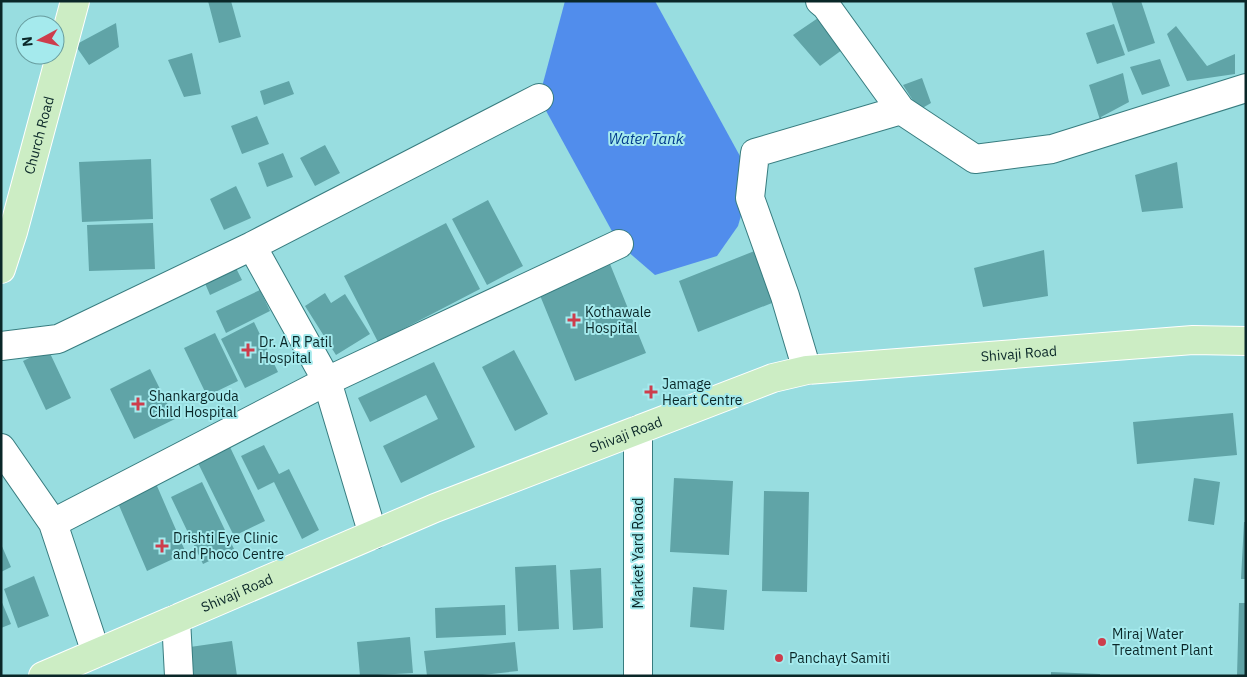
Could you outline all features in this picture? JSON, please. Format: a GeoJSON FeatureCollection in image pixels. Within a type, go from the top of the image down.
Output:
{"type":"FeatureCollection","features":[{"type":"Feature","properties":{"kind":"main road","name":"Church Road"},"geometry":{"type":"LineString","coordinates":[[1,269],[13,232],[74,1]]}},
{"type":"Feature","properties":{"kind":"main road","name":"Shivaji Road"},"geometry":{"type":"LineString","coordinates":[[42,676],[435,508],[774,378],[806,370],[1192,340],[1246,341]]}},
{"type":"Feature","properties":{"kind":"street"},"geometry":{"type":"LineString","coordinates":[[829,3],[901,110],[975,159],[1052,149],[1246,88]]}},
{"type":"Feature","properties":{"kind":"street"},"geometry":{"type":"LineString","coordinates":[[1,346],[58,339],[252,246],[539,98]]}},
{"type":"Feature","properties":{"kind":"street"},"geometry":{"type":"LineString","coordinates":[[806,370],[785,296],[750,198],[755,153],[901,110]]}},
{"type":"Feature","properties":{"kind":"street"},"geometry":{"type":"LineString","coordinates":[[53,523],[327,381],[619,244]]}},
{"type":"Feature","properties":{"kind":"street"},"geometry":{"type":"LineString","coordinates":[[252,246],[327,381],[373,535]]}},
{"type":"Feature","properties":{"kind":"street","name":"Market Yard Road"},"geometry":{"type":"LineString","coordinates":[[638,430],[638,676]]}},
{"type":"Feature","properties":{"kind":"street"},"geometry":{"type":"LineString","coordinates":[[1,448],[53,523],[96,653]]}},
{"type":"Feature","properties":{"kind":"street"},"geometry":{"type":"LineString","coordinates":[[176,619],[179,676]]}},
{"type":"Feature","properties":{"kind":"water","name":"Water Tank"},"geometry":{"type":"Polygon","coordinates":[[[565,1],[655,1],[752,178],[738,226],[717,256],[655,275],[619,244],[539,98],[565,1]]]}},
{"type":"Feature","properties":{"kind":"building"},"geometry":{"type":"Polygon","coordinates":[[[208,1],[231,1],[241,37],[219,43],[208,1]]]}},
{"type":"Feature","properties":{"kind":"building"},"geometry":{"type":"Polygon","coordinates":[[[1111,1],[1141,1],[1155,43],[1128,52],[1111,1]]]}},
{"type":"Feature","properties":{"kind":"building"},"geometry":{"type":"Polygon","coordinates":[[[821,16],[842,50],[820,66],[793,35],[821,16]]]}},
{"type":"Feature","properties":{"kind":"building"},"geometry":{"type":"Polygon","coordinates":[[[116,23],[119,47],[89,65],[75,45],[116,23]]]}},
{"type":"Feature","properties":{"kind":"building"},"geometry":{"type":"Polygon","coordinates":[[[1114,24],[1125,55],[1097,64],[1086,33],[1114,24]]]}},
{"type":"Feature","properties":{"kind":"building"},"geometry":{"type":"Polygon","coordinates":[[[1176,26],[1207,66],[1235,54],[1235,74],[1187,81],[1167,34],[1176,26]]]}},
{"type":"Feature","properties":{"kind":"building"},"geometry":{"type":"Polygon","coordinates":[[[192,53],[201,94],[184,97],[168,60],[192,53]]]}},
{"type":"Feature","properties":{"kind":"building"},"geometry":{"type":"Polygon","coordinates":[[[1160,59],[1170,86],[1142,95],[1130,67],[1160,59]]]}},
{"type":"Feature","properties":{"kind":"building"},"geometry":{"type":"Polygon","coordinates":[[[1123,73],[1129,102],[1101,117],[1101,123],[1089,85],[1123,73]]]}},
{"type":"Feature","properties":{"kind":"building"},"geometry":{"type":"Polygon","coordinates":[[[922,78],[931,103],[919,110],[903,85],[922,78]]]}},
{"type":"Feature","properties":{"kind":"building"},"geometry":{"type":"Polygon","coordinates":[[[289,81],[294,94],[264,105],[260,91],[289,81]]]}},
{"type":"Feature","properties":{"kind":"building"},"geometry":{"type":"Polygon","coordinates":[[[257,116],[269,144],[242,154],[231,126],[257,116]]]}},
{"type":"Feature","properties":{"kind":"building"},"geometry":{"type":"Polygon","coordinates":[[[325,145],[340,173],[315,186],[300,158],[325,145]]]}},
{"type":"Feature","properties":{"kind":"building"},"geometry":{"type":"Polygon","coordinates":[[[283,153],[293,177],[267,187],[258,163],[283,153]]]}},
{"type":"Feature","properties":{"kind":"building"},"geometry":{"type":"Polygon","coordinates":[[[151,159],[153,219],[82,222],[79,162],[151,159]]]}},
{"type":"Feature","properties":{"kind":"building"},"geometry":{"type":"Polygon","coordinates":[[[1177,162],[1183,208],[1142,212],[1135,175],[1177,162]]]}},
{"type":"Feature","properties":{"kind":"building"},"geometry":{"type":"Polygon","coordinates":[[[236,186],[251,218],[224,230],[210,199],[236,186]]]}},
{"type":"Feature","properties":{"kind":"building"},"geometry":{"type":"Polygon","coordinates":[[[488,200],[523,266],[487,285],[452,219],[488,200]]]}},
{"type":"Feature","properties":{"kind":"building"},"geometry":{"type":"Polygon","coordinates":[[[153,223],[155,269],[89,271],[87,225],[153,223]]]}},
{"type":"Feature","properties":{"kind":"building"},"geometry":{"type":"Polygon","coordinates":[[[446,223],[480,289],[378,342],[344,276],[446,223]]]}},
{"type":"Feature","properties":{"kind":"building"},"geometry":{"type":"Polygon","coordinates":[[[757,250],[777,301],[698,332],[679,281],[757,250]]]}},
{"type":"Feature","properties":{"kind":"building"},"geometry":{"type":"Polygon","coordinates":[[[1044,250],[1048,296],[983,307],[974,268],[1044,250]]]}},
{"type":"Feature","properties":{"kind":"building"},"geometry":{"type":"Polygon","coordinates":[[[610,264],[646,353],[575,381],[539,293],[610,264]]]}},
{"type":"Feature","properties":{"kind":"building"},"geometry":{"type":"Polygon","coordinates":[[[235,266],[242,280],[210,295],[204,281],[235,266]]]}},
{"type":"Feature","properties":{"kind":"building"},"geometry":{"type":"Polygon","coordinates":[[[260,290],[270,311],[226,333],[216,311],[260,290]]]}},
{"type":"Feature","properties":{"kind":"building"},"geometry":{"type":"Polygon","coordinates":[[[325,293],[331,303],[345,294],[370,334],[336,355],[305,306],[325,293]]]}},
{"type":"Feature","properties":{"kind":"building"},"geometry":{"type":"Polygon","coordinates":[[[254,322],[278,372],[245,388],[221,339],[254,322]]]}},
{"type":"Feature","properties":{"kind":"building"},"geometry":{"type":"Polygon","coordinates":[[[215,333],[238,381],[207,396],[184,348],[215,333]]]}},
{"type":"Feature","properties":{"kind":"building"},"geometry":{"type":"Polygon","coordinates":[[[48,349],[71,398],[46,410],[23,361],[48,349]]]}},
{"type":"Feature","properties":{"kind":"building"},"geometry":{"type":"Polygon","coordinates":[[[514,350],[548,414],[515,431],[482,367],[514,350]]]}},
{"type":"Feature","properties":{"kind":"building"},"geometry":{"type":"Polygon","coordinates":[[[434,362],[475,447],[401,483],[383,446],[438,419],[426,395],[370,422],[358,398],[434,362]]]}},
{"type":"Feature","properties":{"kind":"building"},"geometry":{"type":"Polygon","coordinates":[[[150,369],[175,419],[134,439],[110,389],[150,369]]]}},
{"type":"Feature","properties":{"kind":"building"},"geometry":{"type":"Polygon","coordinates":[[[1233,413],[1237,455],[1137,464],[1133,422],[1233,413]]]}},
{"type":"Feature","properties":{"kind":"building"},"geometry":{"type":"Polygon","coordinates":[[[264,445],[279,474],[289,469],[319,530],[302,539],[274,482],[258,490],[241,456],[264,445]]]}},
{"type":"Feature","properties":{"kind":"building"},"geometry":{"type":"Polygon","coordinates":[[[230,447],[265,521],[234,536],[198,463],[230,447]]]}},
{"type":"Feature","properties":{"kind":"building"},"geometry":{"type":"Polygon","coordinates":[[[674,478],[733,481],[729,555],[670,552],[674,478]]]}},
{"type":"Feature","properties":{"kind":"building"},"geometry":{"type":"Polygon","coordinates":[[[1194,478],[1220,482],[1214,525],[1188,521],[1194,478]]]}},
{"type":"Feature","properties":{"kind":"building"},"geometry":{"type":"Polygon","coordinates":[[[154,479],[186,553],[147,571],[115,496],[154,479]]]}},
{"type":"Feature","properties":{"kind":"building"},"geometry":{"type":"Polygon","coordinates":[[[202,482],[234,549],[203,564],[171,497],[202,482]]]}},
{"type":"Feature","properties":{"kind":"building"},"geometry":{"type":"Polygon","coordinates":[[[764,491],[809,492],[807,592],[762,591],[764,491]]]}},
{"type":"Feature","properties":{"kind":"building"},"geometry":{"type":"Polygon","coordinates":[[[1244,522],[1246,522],[1246,579],[1241,579],[1244,522]]]}},
{"type":"Feature","properties":{"kind":"building"},"geometry":{"type":"Polygon","coordinates":[[[1,544],[11,567],[1,572],[1,544]]]}},
{"type":"Feature","properties":{"kind":"building"},"geometry":{"type":"Polygon","coordinates":[[[556,565],[559,629],[518,631],[515,567],[556,565]]]}},
{"type":"Feature","properties":{"kind":"building"},"geometry":{"type":"Polygon","coordinates":[[[601,568],[603,628],[573,630],[570,570],[601,568]]]}},
{"type":"Feature","properties":{"kind":"building"},"geometry":{"type":"Polygon","coordinates":[[[34,576],[49,616],[18,628],[4,589],[34,576]]]}},
{"type":"Feature","properties":{"kind":"building"},"geometry":{"type":"Polygon","coordinates":[[[693,587],[727,590],[724,630],[690,627],[693,587]]]}},
{"type":"Feature","properties":{"kind":"building"},"geometry":{"type":"Polygon","coordinates":[[[1,600],[11,624],[1,628],[1,600]]]}},
{"type":"Feature","properties":{"kind":"building"},"geometry":{"type":"Polygon","coordinates":[[[1239,603],[1246,603],[1246,676],[1237,676],[1239,603]]]}},
{"type":"Feature","properties":{"kind":"building"},"geometry":{"type":"Polygon","coordinates":[[[505,605],[506,635],[436,638],[435,608],[505,605]]]}},
{"type":"Feature","properties":{"kind":"building"},"geometry":{"type":"Polygon","coordinates":[[[410,637],[413,673],[360,676],[357,642],[410,637]]]}},
{"type":"Feature","properties":{"kind":"building"},"geometry":{"type":"Polygon","coordinates":[[[232,641],[237,676],[194,676],[190,647],[232,641]]]}},
{"type":"Feature","properties":{"kind":"building"},"geometry":{"type":"Polygon","coordinates":[[[515,642],[518,671],[473,676],[427,676],[424,651],[515,642]]]}},
{"type":"Feature","properties":{"kind":"building"},"geometry":{"type":"Polygon","coordinates":[[[1051,672],[1100,674],[1100,676],[1051,676],[1051,672]]]}},
{"type":"Feature","properties":{"kind":"place","name":"Kothawale Hospital"},"geometry":{"type":"Point","coordinates":[574,320]}},
{"type":"Feature","properties":{"kind":"place","name":"Dr. A R Patil Hospital"},"geometry":{"type":"Point","coordinates":[248,350]}},
{"type":"Feature","properties":{"kind":"place","name":"Jamage Heart Centre"},"geometry":{"type":"Point","coordinates":[651,392]}},
{"type":"Feature","properties":{"kind":"place","name":"Shankargouda Child Hospital"},"geometry":{"type":"Point","coordinates":[138,404]}},
{"type":"Feature","properties":{"kind":"place","name":"Drishti Eye Clinic and Phoco Centre"},"geometry":{"type":"Point","coordinates":[162,546]}},
{"type":"Feature","properties":{"kind":"place","name":"Miraj Water Treatment Plant"},"geometry":{"type":"Point","coordinates":[1102,642]}},
{"type":"Feature","properties":{"kind":"place","name":"Panchayt Samiti"},"geometry":{"type":"Point","coordinates":[779,658]}}]}
